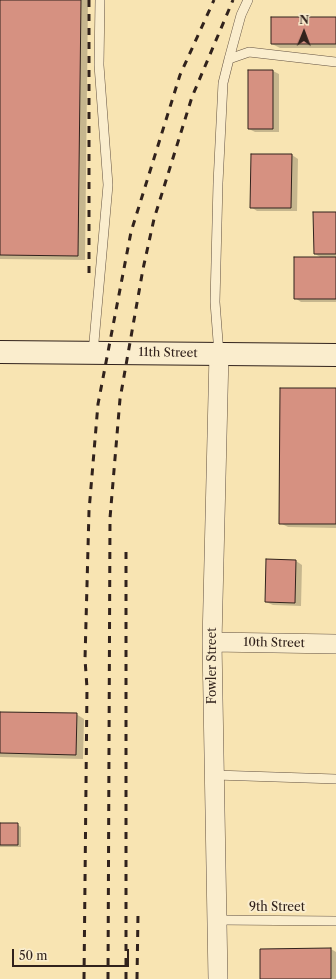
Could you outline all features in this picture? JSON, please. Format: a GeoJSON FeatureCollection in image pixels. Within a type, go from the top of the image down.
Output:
{"type":"FeatureCollection","features":[{"type":"Feature","properties":{"kind":"main road","name":"11th Street"},"geometry":{"type":"LineString","coordinates":[[0,352],[336,355]]}},
{"type":"Feature","properties":{"kind":"street","name":"Fowler Street"},"geometry":{"type":"LineString","coordinates":[[218,979],[212,642],[219,354]]}},
{"type":"Feature","properties":{"kind":"street","name":"10th Street"},"geometry":{"type":"LineString","coordinates":[[212,642],[336,644]]}},
{"type":"Feature","properties":{"kind":"lane"},"geometry":{"type":"LineString","coordinates":[[93,353],[108,185],[99,65],[100,0]]}},
{"type":"Feature","properties":{"kind":"lane"},"geometry":{"type":"LineString","coordinates":[[219,354],[216,302],[218,183],[223,83],[241,15],[248,0]]}},
{"type":"Feature","properties":{"kind":"lane"},"geometry":{"type":"LineString","coordinates":[[229,59],[249,52],[336,62]]}},
{"type":"Feature","properties":{"kind":"lane"},"geometry":{"type":"LineString","coordinates":[[215,775],[336,779]]}},
{"type":"Feature","properties":{"kind":"lane","name":"9th Street"},"geometry":{"type":"LineString","coordinates":[[217,920],[336,921]]}},
{"type":"Feature","properties":{"kind":"building"},"geometry":{"type":"Polygon","coordinates":[[[0,0],[81,0],[78,256],[0,255],[0,0]]]}},
{"type":"Feature","properties":{"kind":"building"},"geometry":{"type":"Polygon","coordinates":[[[271,17],[336,17],[336,44],[271,44],[271,17]]]}},
{"type":"Feature","properties":{"kind":"building"},"geometry":{"type":"Polygon","coordinates":[[[248,70],[273,70],[273,129],[248,129],[248,70]]]}},
{"type":"Feature","properties":{"kind":"building"},"geometry":{"type":"Polygon","coordinates":[[[251,154],[292,154],[291,208],[250,208],[251,154]]]}},
{"type":"Feature","properties":{"kind":"building"},"geometry":{"type":"Polygon","coordinates":[[[313,212],[336,212],[336,254],[314,254],[313,212]]]}},
{"type":"Feature","properties":{"kind":"building"},"geometry":{"type":"Polygon","coordinates":[[[294,257],[336,257],[336,299],[294,299],[294,257]]]}},
{"type":"Feature","properties":{"kind":"building"},"geometry":{"type":"Polygon","coordinates":[[[280,388],[336,388],[336,524],[279,524],[280,388]]]}},
{"type":"Feature","properties":{"kind":"building"},"geometry":{"type":"Polygon","coordinates":[[[266,559],[296,560],[295,603],[265,602],[266,559]]]}},
{"type":"Feature","properties":{"kind":"building"},"geometry":{"type":"Polygon","coordinates":[[[0,712],[77,713],[76,755],[0,753],[0,712]]]}},
{"type":"Feature","properties":{"kind":"building"},"geometry":{"type":"Polygon","coordinates":[[[0,823],[18,823],[18,845],[0,845],[0,823]]]}},
{"type":"Feature","properties":{"kind":"building"},"geometry":{"type":"Polygon","coordinates":[[[331,948],[331,979],[260,979],[260,949],[331,948]]]}},
{"type":"Feature","properties":{"kind":"railway"},"geometry":{"type":"LineString","coordinates":[[89,0],[89,280]]}},
{"type":"Feature","properties":{"kind":"railway"},"geometry":{"type":"LineString","coordinates":[[84,979],[87,688],[85,659],[89,511],[98,404],[131,232],[180,75],[214,0]]}},
{"type":"Feature","properties":{"kind":"railway"},"geometry":{"type":"LineString","coordinates":[[108,979],[110,518],[120,399],[143,269],[154,219],[192,97],[233,0]]}},
{"type":"Feature","properties":{"kind":"railway"},"geometry":{"type":"LineString","coordinates":[[126,548],[126,979]]}},
{"type":"Feature","properties":{"kind":"railway"},"geometry":{"type":"LineString","coordinates":[[137,979],[138,914]]}}]}
